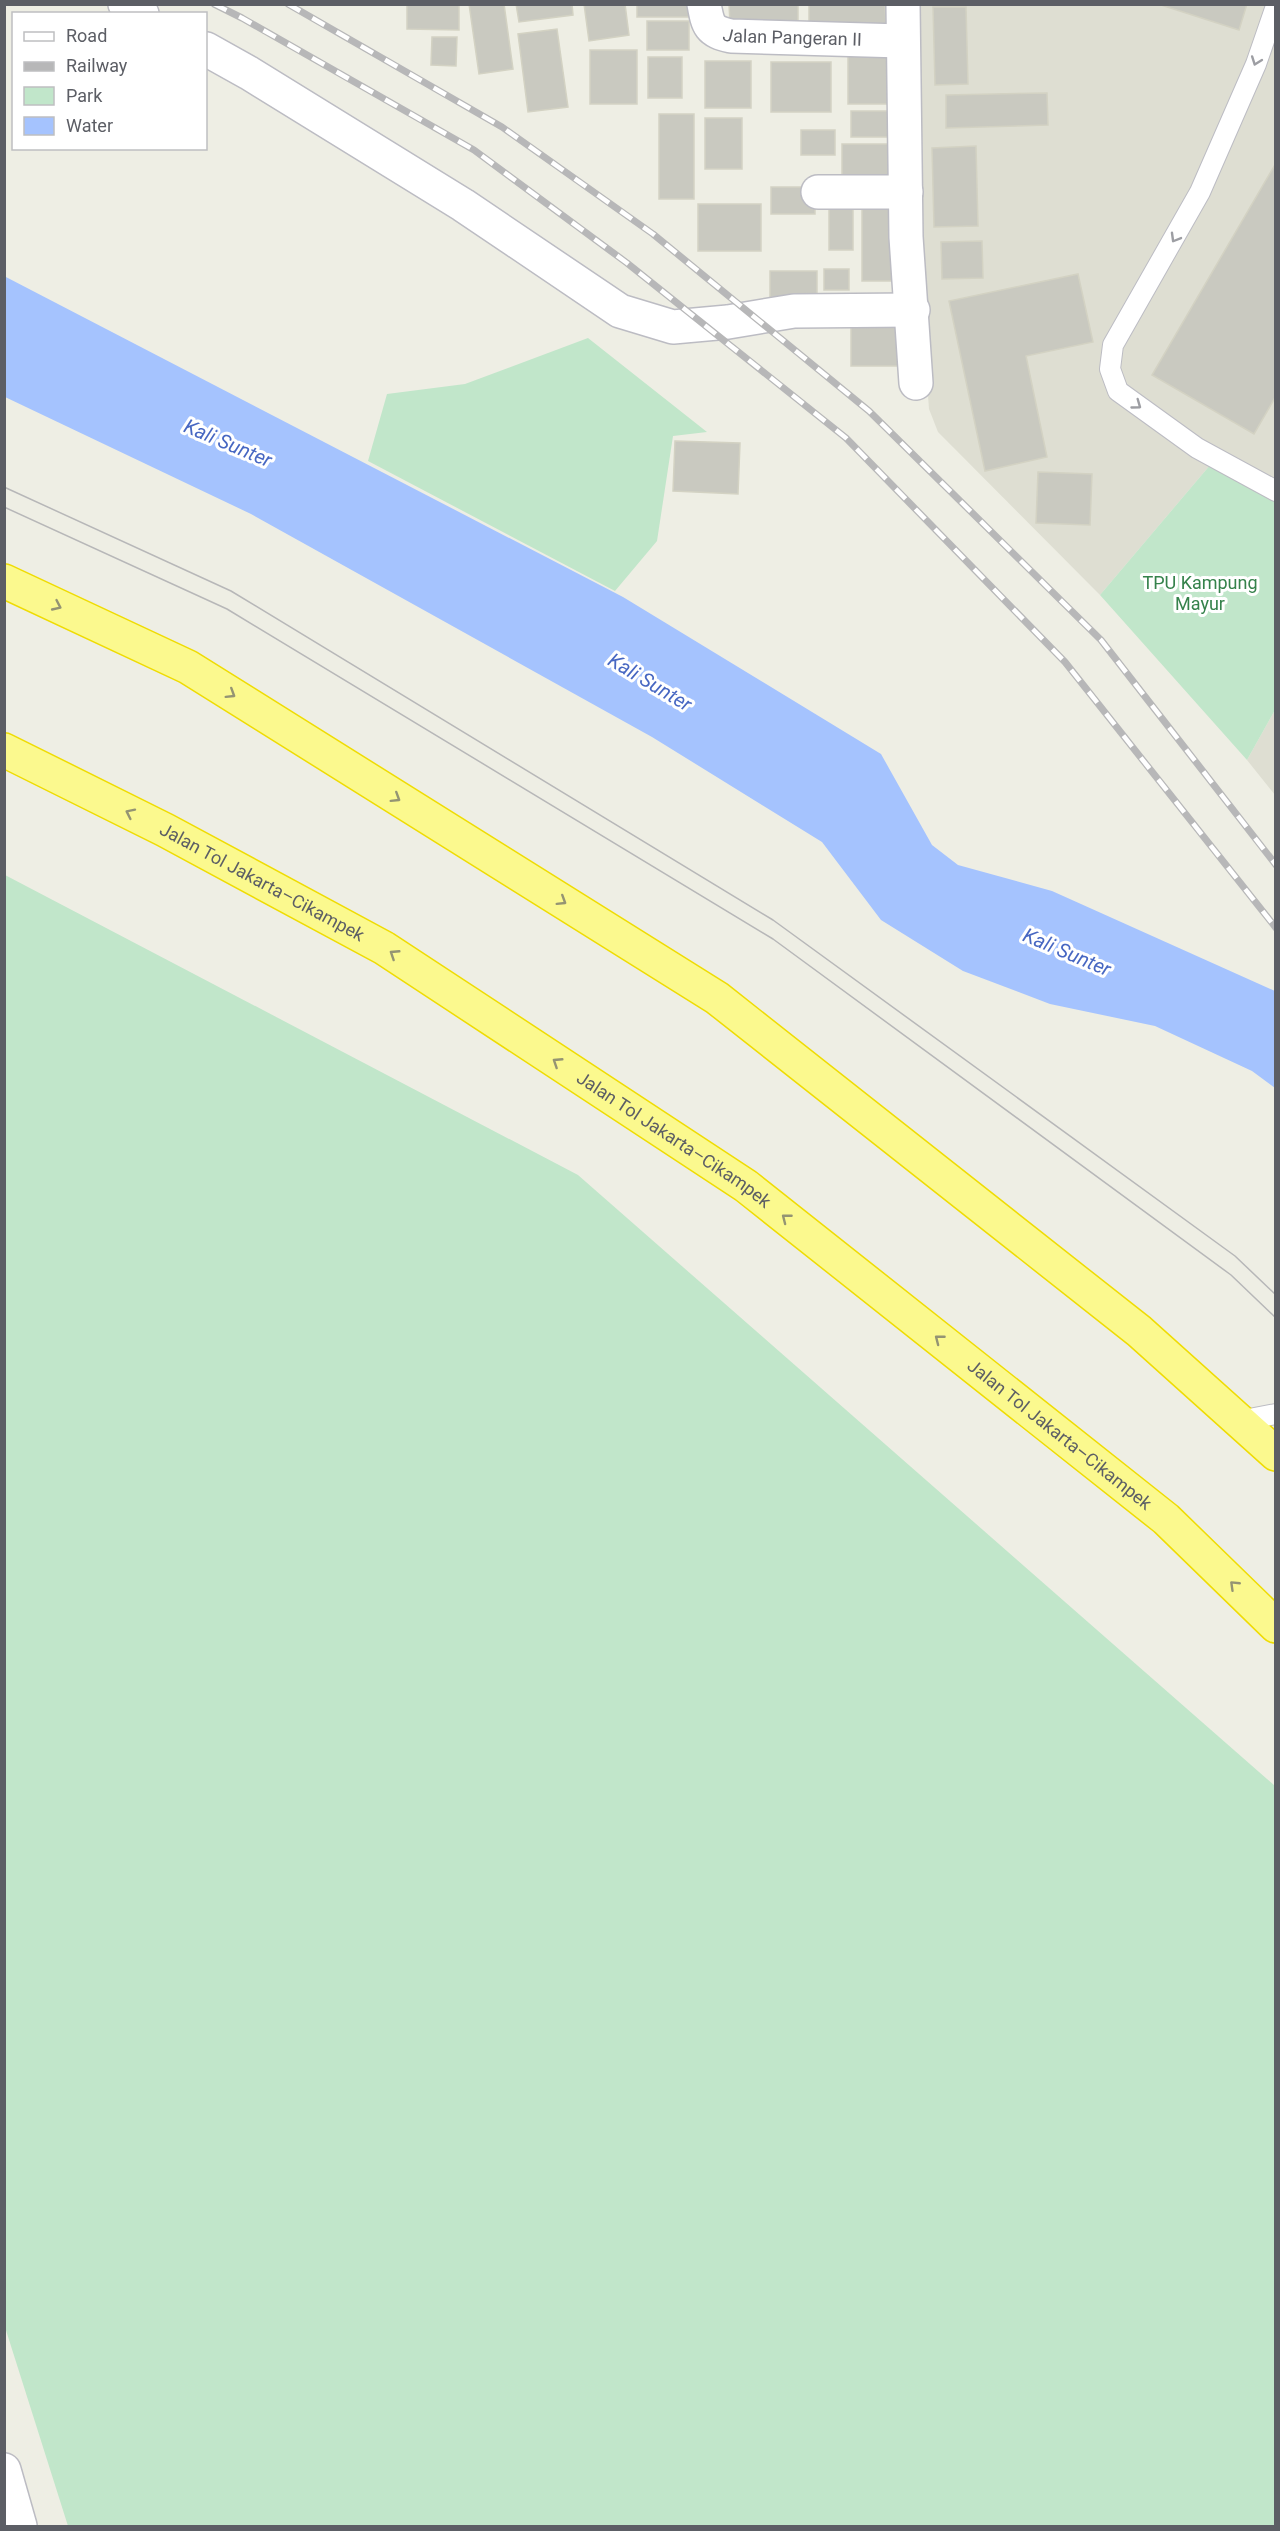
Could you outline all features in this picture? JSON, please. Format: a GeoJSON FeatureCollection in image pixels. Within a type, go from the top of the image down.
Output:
{"type":"FeatureCollection","features":[{"type":"Feature","properties":{"kind":"highway"},"geometry":{"type":"LineString","coordinates":[[4,581],[188,667],[717,998],[1139,1330],[1275,1454]]}},
{"type":"Feature","properties":{"kind":"highway","name":"Jalan Tol Jakarta–Cikampek"},"geometry":{"type":"LineString","coordinates":[[4,750],[165,830],[384,948],[746,1186],[1166,1519],[1275,1626]]}},
{"type":"Feature","properties":{"kind":"street"},"geometry":{"type":"LineString","coordinates":[[125,4],[139,12]]}},
{"type":"Feature","properties":{"kind":"street","name":"Jalan Pangeran II"},"geometry":{"type":"LineString","coordinates":[[704,4],[707,22],[715,32],[731,36],[902,41]]}},
{"type":"Feature","properties":{"kind":"street"},"geometry":{"type":"LineString","coordinates":[[903,4],[906,237],[913,310],[916,383]]}},
{"type":"Feature","properties":{"kind":"street"},"geometry":{"type":"LineString","coordinates":[[207,50],[259,79],[463,205],[620,311],[673,327],[728,322],[794,311],[913,310]]}},
{"type":"Feature","properties":{"kind":"street"},"geometry":{"type":"LineString","coordinates":[[818,192],[906,192]]}},
{"type":"Feature","properties":{"kind":"street"},"geometry":{"type":"LineString","coordinates":[[4,2470],[20,2526]]}},
{"type":"Feature","properties":{"kind":"lane"},"geometry":{"type":"LineString","coordinates":[[1275,6],[1256,64],[1200,192],[1113,345],[1110,369],[1118,392],[1197,448],[1275,491]]}},
{"type":"Feature","properties":{"kind":"lane"},"geometry":{"type":"LineString","coordinates":[[1239,1421],[1275,1414]]}},
{"type":"Feature","properties":{"kind":"shaded area"},"geometry":{"type":"Polygon","coordinates":[[[909,5],[1275,5],[1275,497],[1211,464],[1100,595],[938,432],[929,409],[916,231],[909,5]]]}},
{"type":"Feature","properties":{"kind":"shaded area"},"geometry":{"type":"Polygon","coordinates":[[[1275,710],[1275,795],[1247,760],[1275,710]]]}},
{"type":"Feature","properties":{"kind":"green space"},"geometry":{"type":"Polygon","coordinates":[[[588,338],[707,432],[673,436],[657,541],[615,591],[368,461],[387,394],[465,384],[588,338]]]}},
{"type":"Feature","properties":{"kind":"green space","name":"TPU Kampung Mayur"},"geometry":{"type":"Polygon","coordinates":[[[1211,464],[1275,497],[1275,710],[1247,760],[1100,595],[1211,464]]]}},
{"type":"Feature","properties":{"kind":"green space"},"geometry":{"type":"Polygon","coordinates":[[[5,875],[578,1175],[1275,1786],[1275,2526],[68,2526],[4,2324],[5,875]]]}},
{"type":"Feature","properties":{"kind":"water","name":"Kali Sunter"},"geometry":{"type":"Polygon","coordinates":[[[4,276],[623,597],[881,754],[932,845],[958,865],[1052,891],[1275,991],[1275,1088],[1252,1071],[1155,1026],[1050,1004],[963,971],[881,920],[822,842],[652,737],[251,514],[5,397],[4,276]]]}},
{"type":"Feature","properties":{"kind":"building"},"geometry":{"type":"Polygon","coordinates":[[[407,4],[459,4],[459,30],[407,29],[407,4]]]}},
{"type":"Feature","properties":{"kind":"building"},"geometry":{"type":"Polygon","coordinates":[[[469,4],[504,4],[513,69],[479,74],[469,4]]]}},
{"type":"Feature","properties":{"kind":"building"},"geometry":{"type":"Polygon","coordinates":[[[516,4],[572,4],[573,15],[519,22],[516,4]]]}},
{"type":"Feature","properties":{"kind":"building"},"geometry":{"type":"Polygon","coordinates":[[[584,4],[625,4],[629,35],[589,41],[584,4]]]}},
{"type":"Feature","properties":{"kind":"building"},"geometry":{"type":"Polygon","coordinates":[[[637,4],[697,4],[697,17],[637,17],[637,4]]]}},
{"type":"Feature","properties":{"kind":"building"},"geometry":{"type":"Polygon","coordinates":[[[729,4],[798,4],[798,22],[730,23],[729,4]]]}},
{"type":"Feature","properties":{"kind":"building"},"geometry":{"type":"Polygon","coordinates":[[[809,4],[885,4],[886,26],[809,27],[809,4]]]}},
{"type":"Feature","properties":{"kind":"building"},"geometry":{"type":"Polygon","coordinates":[[[1158,4],[1247,4],[1239,30],[1158,4]]]}},
{"type":"Feature","properties":{"kind":"building"},"geometry":{"type":"Polygon","coordinates":[[[933,7],[966,7],[968,84],[935,85],[933,7]]]}},
{"type":"Feature","properties":{"kind":"building"},"geometry":{"type":"Polygon","coordinates":[[[647,21],[689,21],[689,50],[647,50],[647,21]]]}},
{"type":"Feature","properties":{"kind":"building"},"geometry":{"type":"Polygon","coordinates":[[[557,29],[568,107],[528,112],[518,34],[557,29]]]}},
{"type":"Feature","properties":{"kind":"building"},"geometry":{"type":"Polygon","coordinates":[[[432,37],[457,37],[456,66],[431,65],[432,37]]]}},
{"type":"Feature","properties":{"kind":"building"},"geometry":{"type":"Polygon","coordinates":[[[848,49],[896,49],[896,104],[848,104],[848,49]]]}},
{"type":"Feature","properties":{"kind":"building"},"geometry":{"type":"Polygon","coordinates":[[[590,50],[637,50],[637,104],[590,104],[590,50]]]}},
{"type":"Feature","properties":{"kind":"building"},"geometry":{"type":"Polygon","coordinates":[[[648,57],[682,57],[682,98],[648,98],[648,57]]]}},
{"type":"Feature","properties":{"kind":"building"},"geometry":{"type":"Polygon","coordinates":[[[705,61],[751,61],[751,108],[705,108],[705,61]]]}},
{"type":"Feature","properties":{"kind":"building"},"geometry":{"type":"Polygon","coordinates":[[[771,62],[831,62],[831,112],[771,112],[771,62]]]}},
{"type":"Feature","properties":{"kind":"building"},"geometry":{"type":"Polygon","coordinates":[[[1047,93],[1048,125],[946,128],[946,95],[1047,93]]]}},
{"type":"Feature","properties":{"kind":"building"},"geometry":{"type":"Polygon","coordinates":[[[851,111],[894,111],[894,137],[851,137],[851,111]]]}},
{"type":"Feature","properties":{"kind":"building"},"geometry":{"type":"Polygon","coordinates":[[[659,114],[694,114],[694,199],[659,199],[659,114]]]}},
{"type":"Feature","properties":{"kind":"building"},"geometry":{"type":"Polygon","coordinates":[[[705,118],[742,118],[742,169],[705,169],[705,118]]]}},
{"type":"Feature","properties":{"kind":"building"},"geometry":{"type":"Polygon","coordinates":[[[801,130],[835,130],[835,155],[801,155],[801,130]]]}},
{"type":"Feature","properties":{"kind":"building"},"geometry":{"type":"Polygon","coordinates":[[[842,144],[901,144],[901,190],[842,190],[842,144]]]}},
{"type":"Feature","properties":{"kind":"building"},"geometry":{"type":"Polygon","coordinates":[[[976,146],[978,226],[934,227],[932,148],[976,146]]]}},
{"type":"Feature","properties":{"kind":"building"},"geometry":{"type":"Polygon","coordinates":[[[1276,163],[1276,396],[1254,434],[1152,375],[1276,163]]]}},
{"type":"Feature","properties":{"kind":"building"},"geometry":{"type":"Polygon","coordinates":[[[771,187],[815,187],[815,214],[771,214],[771,187]]]}},
{"type":"Feature","properties":{"kind":"building"},"geometry":{"type":"Polygon","coordinates":[[[829,195],[853,195],[853,250],[829,250],[829,195]]]}},
{"type":"Feature","properties":{"kind":"building"},"geometry":{"type":"Polygon","coordinates":[[[862,196],[901,196],[901,281],[862,281],[862,196]]]}},
{"type":"Feature","properties":{"kind":"building"},"geometry":{"type":"Polygon","coordinates":[[[698,204],[761,204],[761,251],[698,251],[698,204]]]}},
{"type":"Feature","properties":{"kind":"building"},"geometry":{"type":"Polygon","coordinates":[[[982,241],[983,278],[942,279],[941,242],[982,241]]]}},
{"type":"Feature","properties":{"kind":"building"},"geometry":{"type":"Polygon","coordinates":[[[824,269],[849,269],[849,290],[824,290],[824,269]]]}},
{"type":"Feature","properties":{"kind":"building"},"geometry":{"type":"Polygon","coordinates":[[[770,271],[817,271],[817,297],[770,297],[770,271]]]}},
{"type":"Feature","properties":{"kind":"building"},"geometry":{"type":"Polygon","coordinates":[[[1078,274],[1093,342],[1026,356],[1047,457],[985,471],[949,301],[1078,274]]]}},
{"type":"Feature","properties":{"kind":"building"},"geometry":{"type":"Polygon","coordinates":[[[851,327],[905,327],[905,366],[851,366],[851,327]]]}},
{"type":"Feature","properties":{"kind":"building"},"geometry":{"type":"Polygon","coordinates":[[[675,441],[740,443],[738,494],[673,491],[675,441]]]}},
{"type":"Feature","properties":{"kind":"building"},"geometry":{"type":"Polygon","coordinates":[[[1038,472],[1092,474],[1090,525],[1036,523],[1038,472]]]}},
{"type":"Feature","properties":{"kind":"tram line"},"geometry":{"type":"LineString","coordinates":[[4,487],[231,591],[773,920],[1235,1256],[1276,1295]]}},
{"type":"Feature","properties":{"kind":"tram line"},"geometry":{"type":"LineString","coordinates":[[4,507],[227,609],[773,939],[1231,1275],[1276,1318]]}},
{"type":"Feature","properties":{"kind":"railway"},"geometry":{"type":"LineString","coordinates":[[214,4],[474,150],[627,263],[846,438],[1065,662],[1276,928]]}},
{"type":"Feature","properties":{"kind":"railway"},"geometry":{"type":"LineString","coordinates":[[288,4],[502,127],[653,234],[869,411],[1101,640],[1276,865]]}}]}
